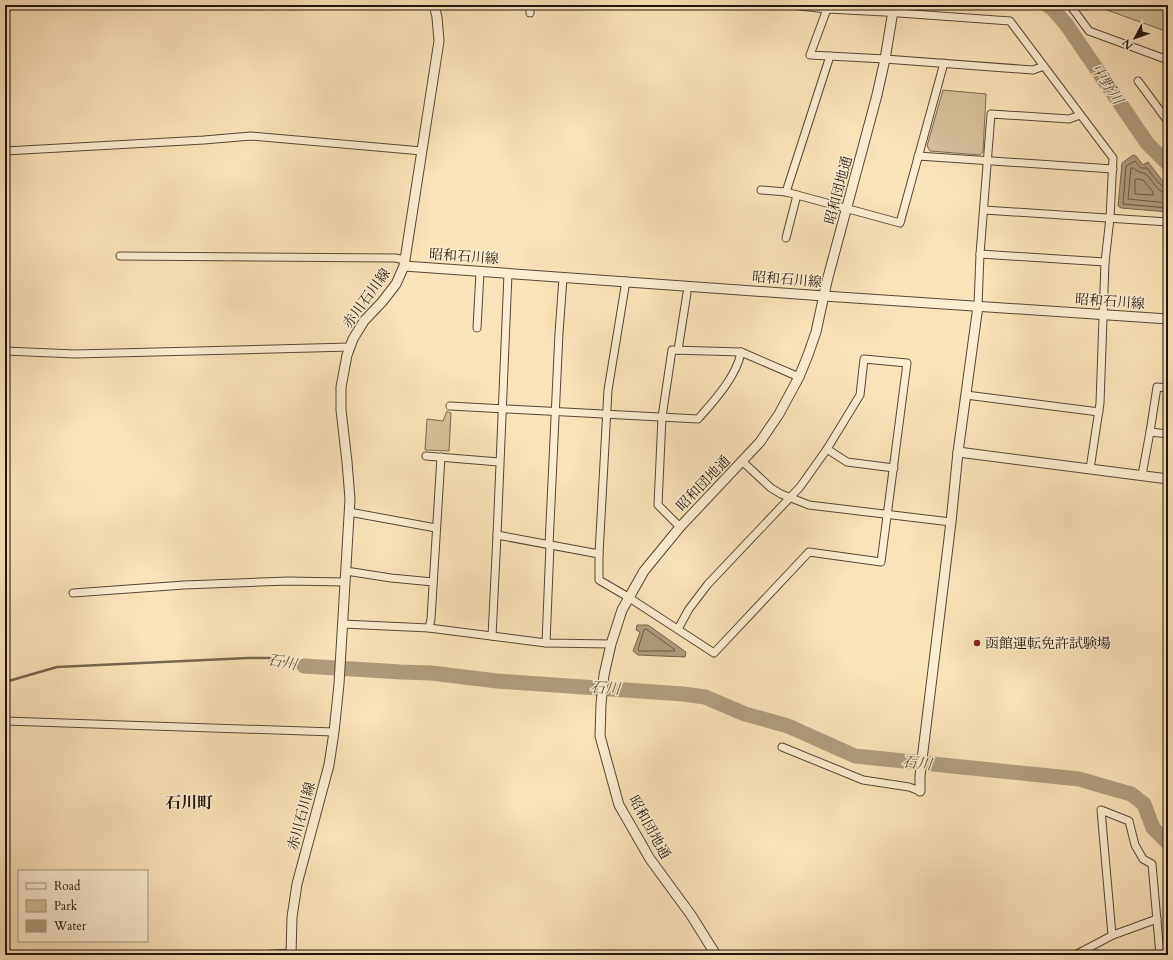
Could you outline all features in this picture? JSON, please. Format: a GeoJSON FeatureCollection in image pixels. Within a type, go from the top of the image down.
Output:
{"type":"FeatureCollection","features":[{"type":"Feature","properties":{"kind":"street","name":"赤川石川線"},"geometry":{"type":"LineString","coordinates":[[291,954],[292,917],[297,884],[322,793],[334,732],[340,684],[350,512],[348,462],[341,410],[341,387],[344,366],[350,347],[364,322],[396,284],[405,263],[439,41],[437,17],[434,5]]}},
{"type":"Feature","properties":{"kind":"street"},"geometry":{"type":"LineString","coordinates":[[530,5],[530,13]]}},
{"type":"Feature","properties":{"kind":"street"},"geometry":{"type":"LineString","coordinates":[[791,5],[894,9],[1010,21],[1113,158],[1106,262],[1099,412],[1090,469]]}},
{"type":"Feature","properties":{"kind":"street"},"geometry":{"type":"LineString","coordinates":[[1070,5],[1089,30],[1168,60]]}},
{"type":"Feature","properties":{"kind":"street"},"geometry":{"type":"LineString","coordinates":[[827,7],[810,55],[1033,70],[1044,66]]}},
{"type":"Feature","properties":{"kind":"street","name":"昭和団地通"},"geometry":{"type":"LineString","coordinates":[[716,955],[691,915],[650,859],[619,805],[600,736],[604,675],[611,644],[622,610],[628,597],[649,563],[680,527],[760,442],[771,427],[799,377],[816,332],[827,281],[848,208],[877,95],[894,9]]}},
{"type":"Feature","properties":{"kind":"street"},"geometry":{"type":"LineString","coordinates":[[786,192],[830,56]]}},
{"type":"Feature","properties":{"kind":"street"},"geometry":{"type":"LineString","coordinates":[[762,190],[786,192],[900,223],[944,63]]}},
{"type":"Feature","properties":{"kind":"street"},"geometry":{"type":"LineString","coordinates":[[1138,81],[1167,121]]}},
{"type":"Feature","properties":{"kind":"street"},"geometry":{"type":"LineString","coordinates":[[782,747],[863,780],[909,787],[920,791],[922,753],[951,522],[958,452],[978,306],[980,254],[991,114],[1069,119],[1080,115]]}},
{"type":"Feature","properties":{"kind":"street"},"geometry":{"type":"LineString","coordinates":[[5,151],[250,136],[422,151]]}},
{"type":"Feature","properties":{"kind":"street"},"geometry":{"type":"LineString","coordinates":[[918,156],[1113,169]]}},
{"type":"Feature","properties":{"kind":"street"},"geometry":{"type":"LineString","coordinates":[[786,238],[798,195]]}},
{"type":"Feature","properties":{"kind":"street"},"geometry":{"type":"LineString","coordinates":[[984,210],[1168,222]]}},
{"type":"Feature","properties":{"kind":"street"},"geometry":{"type":"LineString","coordinates":[[980,254],[1106,262]]}},
{"type":"Feature","properties":{"kind":"street"},"geometry":{"type":"LineString","coordinates":[[120,256],[395,258],[405,263]]}},
{"type":"Feature","properties":{"kind":"street","name":"昭和石川線"},"geometry":{"type":"LineString","coordinates":[[405,263],[480,272],[1168,319]]}},
{"type":"Feature","properties":{"kind":"street"},"geometry":{"type":"LineString","coordinates":[[477,328],[480,272]]}},
{"type":"Feature","properties":{"kind":"street"},"geometry":{"type":"LineString","coordinates":[[492,636],[508,274]]}},
{"type":"Feature","properties":{"kind":"street"},"geometry":{"type":"LineString","coordinates":[[546,643],[555,412],[563,278]]}},
{"type":"Feature","properties":{"kind":"street"},"geometry":{"type":"LineString","coordinates":[[626,282],[608,390],[599,554],[599,580],[714,652],[809,552],[881,562],[907,363],[864,359],[860,395],[809,476],[708,584],[689,609],[678,629]]}},
{"type":"Feature","properties":{"kind":"street"},"geometry":{"type":"LineString","coordinates":[[678,350],[687,293]]}},
{"type":"Feature","properties":{"kind":"street"},"geometry":{"type":"LineString","coordinates":[[5,351],[75,354],[350,347]]}},
{"type":"Feature","properties":{"kind":"street"},"geometry":{"type":"LineString","coordinates":[[680,527],[658,505],[662,417],[672,350],[741,352],[799,377]]}},
{"type":"Feature","properties":{"kind":"street"},"geometry":{"type":"LineString","coordinates":[[450,406],[698,419],[714,402],[732,375],[741,352]]}},
{"type":"Feature","properties":{"kind":"street"},"geometry":{"type":"LineString","coordinates":[[1142,475],[1157,387],[1168,388]]}},
{"type":"Feature","properties":{"kind":"street"},"geometry":{"type":"LineString","coordinates":[[966,395],[1099,412]]}},
{"type":"Feature","properties":{"kind":"street"},"geometry":{"type":"LineString","coordinates":[[1150,432],[1168,434]]}},
{"type":"Feature","properties":{"kind":"street"},"geometry":{"type":"LineString","coordinates":[[827,449],[847,462],[894,468]]}},
{"type":"Feature","properties":{"kind":"street"},"geometry":{"type":"LineString","coordinates":[[958,452],[1168,479]]}},
{"type":"Feature","properties":{"kind":"street"},"geometry":{"type":"LineString","coordinates":[[426,456],[500,462]]}},
{"type":"Feature","properties":{"kind":"street"},"geometry":{"type":"LineString","coordinates":[[429,628],[431,620],[441,457]]}},
{"type":"Feature","properties":{"kind":"street"},"geometry":{"type":"LineString","coordinates":[[742,462],[771,488],[790,498],[809,505],[951,522]]}},
{"type":"Feature","properties":{"kind":"street"},"geometry":{"type":"LineString","coordinates":[[350,512],[436,528]]}},
{"type":"Feature","properties":{"kind":"street"},"geometry":{"type":"LineString","coordinates":[[497,534],[599,554]]}},
{"type":"Feature","properties":{"kind":"street"},"geometry":{"type":"LineString","coordinates":[[346,571],[391,578],[433,582]]}},
{"type":"Feature","properties":{"kind":"street"},"geometry":{"type":"LineString","coordinates":[[73,593],[184,585],[288,581],[345,582]]}},
{"type":"Feature","properties":{"kind":"street"},"geometry":{"type":"LineString","coordinates":[[343,624],[429,628],[546,643],[611,644]]}},
{"type":"Feature","properties":{"kind":"street"},"geometry":{"type":"LineString","coordinates":[[5,721],[334,732]]}},
{"type":"Feature","properties":{"kind":"street"},"geometry":{"type":"LineString","coordinates":[[1112,935],[1101,810],[1129,821],[1134,845],[1143,859],[1152,864],[1160,955]]}},
{"type":"Feature","properties":{"kind":"street"},"geometry":{"type":"LineString","coordinates":[[1075,955],[1112,935],[1157,919]]}},
{"type":"Feature","properties":{"kind":"street"},"geometry":{"type":"LineString","coordinates":[[258,955],[291,954]]}},
{"type":"Feature","properties":{"kind":"green space"},"geometry":{"type":"Polygon","coordinates":[[[1093,5],[1168,5],[1168,32],[1093,5]]]}},
{"type":"Feature","properties":{"kind":"green space"},"geometry":{"type":"Polygon","coordinates":[[[943,90],[986,94],[983,152],[980,155],[930,151],[927,146],[943,90]]]}},
{"type":"Feature","properties":{"kind":"green space"},"geometry":{"type":"Polygon","coordinates":[[[447,411],[451,413],[449,451],[425,450],[427,419],[443,421],[447,411]]]}},
{"type":"Feature","properties":{"kind":"water"},"geometry":{"type":"Polygon","coordinates":[[[1133,155],[1136,156],[1143,165],[1148,162],[1168,186],[1168,212],[1121,208],[1118,206],[1122,163],[1133,155]]]}},
{"type":"Feature","properties":{"kind":"water"},"geometry":{"type":"Polygon","coordinates":[[[637,625],[648,625],[686,652],[685,657],[638,655],[633,651],[640,632],[636,630],[637,625]]]}},
{"type":"Feature","properties":{"kind":"waterway","name":"中野川"},"geometry":{"type":"LineString","coordinates":[[1047,5],[1051,7],[1066,24],[1147,143],[1168,164]]}},
{"type":"Feature","properties":{"kind":"waterway","name":"石川"},"geometry":{"type":"LineString","coordinates":[[5,682],[57,667],[248,658],[269,658],[304,666]]}},
{"type":"Feature","properties":{"kind":"waterway","name":"石川"},"geometry":{"type":"LineString","coordinates":[[304,666],[431,673],[497,681],[683,694],[705,697],[745,714],[788,726],[855,756],[1079,779],[1131,794],[1144,804],[1153,828],[1168,843]]}},
{"type":"Feature","properties":{"kind":"place","name":"函館運転免許試験場"},"geometry":{"type":"Point","coordinates":[977,643]}},
{"type":"Feature","properties":{"kind":"district","name":"石川町"},"geometry":{"type":"Point","coordinates":[189,802]}}]}
